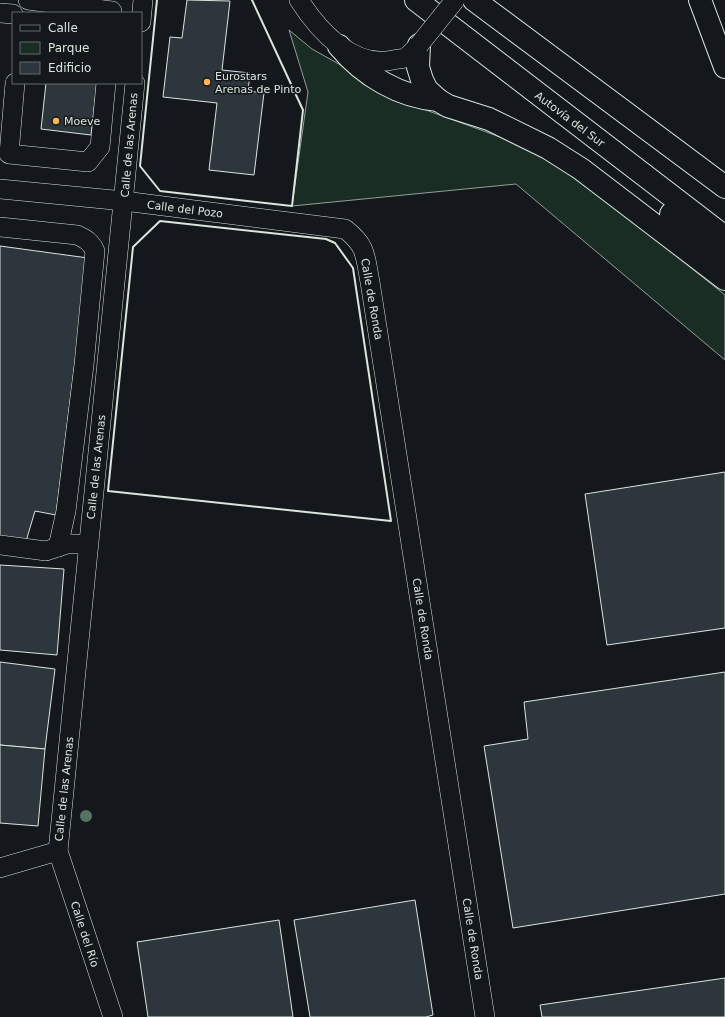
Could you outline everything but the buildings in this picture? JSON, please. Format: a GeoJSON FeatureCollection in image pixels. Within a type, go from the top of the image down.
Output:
{"type":"FeatureCollection","features":[{"type":"Feature","properties":{"kind":"highway","name":"Autovía del Sur"},"geometry":{"type":"LineString","coordinates":[[416,0],[725,237]]}},
{"type":"Feature","properties":{"kind":"highway"},"geometry":{"type":"LineString","coordinates":[[474,0],[725,187]]}},
{"type":"Feature","properties":{"kind":"highway"},"geometry":{"type":"LineString","coordinates":[[700,0],[725,67]]}},
{"type":"Feature","properties":{"kind":"highway"},"geometry":{"type":"LineString","coordinates":[[419,45],[418,67],[422,80],[427,90],[438,100],[448,106],[489,119],[548,148],[581,169],[725,279]]}},
{"type":"Feature","properties":{"kind":"highway"},"geometry":{"type":"LineString","coordinates":[[340,46],[360,68],[390,86],[419,98],[438,100]]}},
{"type":"Feature","properties":{"kind":"highway"},"geometry":{"type":"LineString","coordinates":[[570,119],[615,170],[725,257]]}},
{"type":"Feature","properties":{"kind":"street"},"geometry":{"type":"LineString","coordinates":[[21,0],[22,12]]}},
{"type":"Feature","properties":{"kind":"street"},"geometry":{"type":"LineString","coordinates":[[28,0],[112,12]]}},
{"type":"Feature","properties":{"kind":"street"},"geometry":{"type":"LineString","coordinates":[[142,12],[143,0]]}},
{"type":"Feature","properties":{"kind":"street"},"geometry":{"type":"LineString","coordinates":[[299,0],[310,17],[340,46],[368,60],[386,62],[405,58],[419,45],[455,0]]}},
{"type":"Feature","properties":{"kind":"street"},"geometry":{"type":"LineString","coordinates":[[0,13],[12,14]]}},
{"type":"Feature","properties":{"kind":"street"},"geometry":{"type":"LineString","coordinates":[[15,84],[5,139],[9,154],[88,162],[100,147],[106,84]]}},
{"type":"Feature","properties":{"kind":"street","name":"Calle de las Arenas"},"geometry":{"type":"LineString","coordinates":[[58,851],[135,84]]}},
{"type":"Feature","properties":{"kind":"street"},"geometry":{"type":"LineString","coordinates":[[100,147],[129,150]]}},
{"type":"Feature","properties":{"kind":"street","name":"Calle del Pozo"},"geometry":{"type":"LineString","coordinates":[[0,189],[124,201],[345,228]]}},
{"type":"Feature","properties":{"kind":"street"},"geometry":{"type":"LineString","coordinates":[[0,227],[77,235],[92,243],[95,251],[84,365],[66,511],[58,547]]}},
{"type":"Feature","properties":{"kind":"street","name":"Calle de Ronda"},"geometry":{"type":"LineString","coordinates":[[345,228],[359,240],[365,254],[486,1017]]}},
{"type":"Feature","properties":{"kind":"street"},"geometry":{"type":"LineString","coordinates":[[0,545],[46,551],[67,544],[88,544]]}},
{"type":"Feature","properties":{"kind":"street"},"geometry":{"type":"LineString","coordinates":[[0,868],[58,851]]}},
{"type":"Feature","properties":{"kind":"street","name":"Calle del Río"},"geometry":{"type":"LineString","coordinates":[[58,851],[113,1017]]}},
{"type":"Feature","properties":{"kind":"green space"},"geometry":{"type":"Polygon","coordinates":[[[289,30],[312,49],[412,105],[536,150],[635,223],[725,295],[725,360],[516,184],[292,206],[308,92],[289,30]]]}},
{"type":"Feature","properties":{"kind":"wall"},"geometry":{"type":"LineString","coordinates":[[157,0],[140,166],[160,191],[292,206],[303,110],[252,0]]}},
{"type":"Feature","properties":{"kind":"wall"},"geometry":{"type":"LineString","coordinates":[[160,221],[326,239],[335,243],[353,268],[391,521],[108,491],[133,247],[160,221]]}},
{"type":"Feature","properties":{"kind":"place","name":"Eurostars Arenas de Pinto"},"geometry":{"type":"Point","coordinates":[207,82]}},
{"type":"Feature","properties":{"kind":"place","name":"Moeve"},"geometry":{"type":"Point","coordinates":[56,121]}}]}
